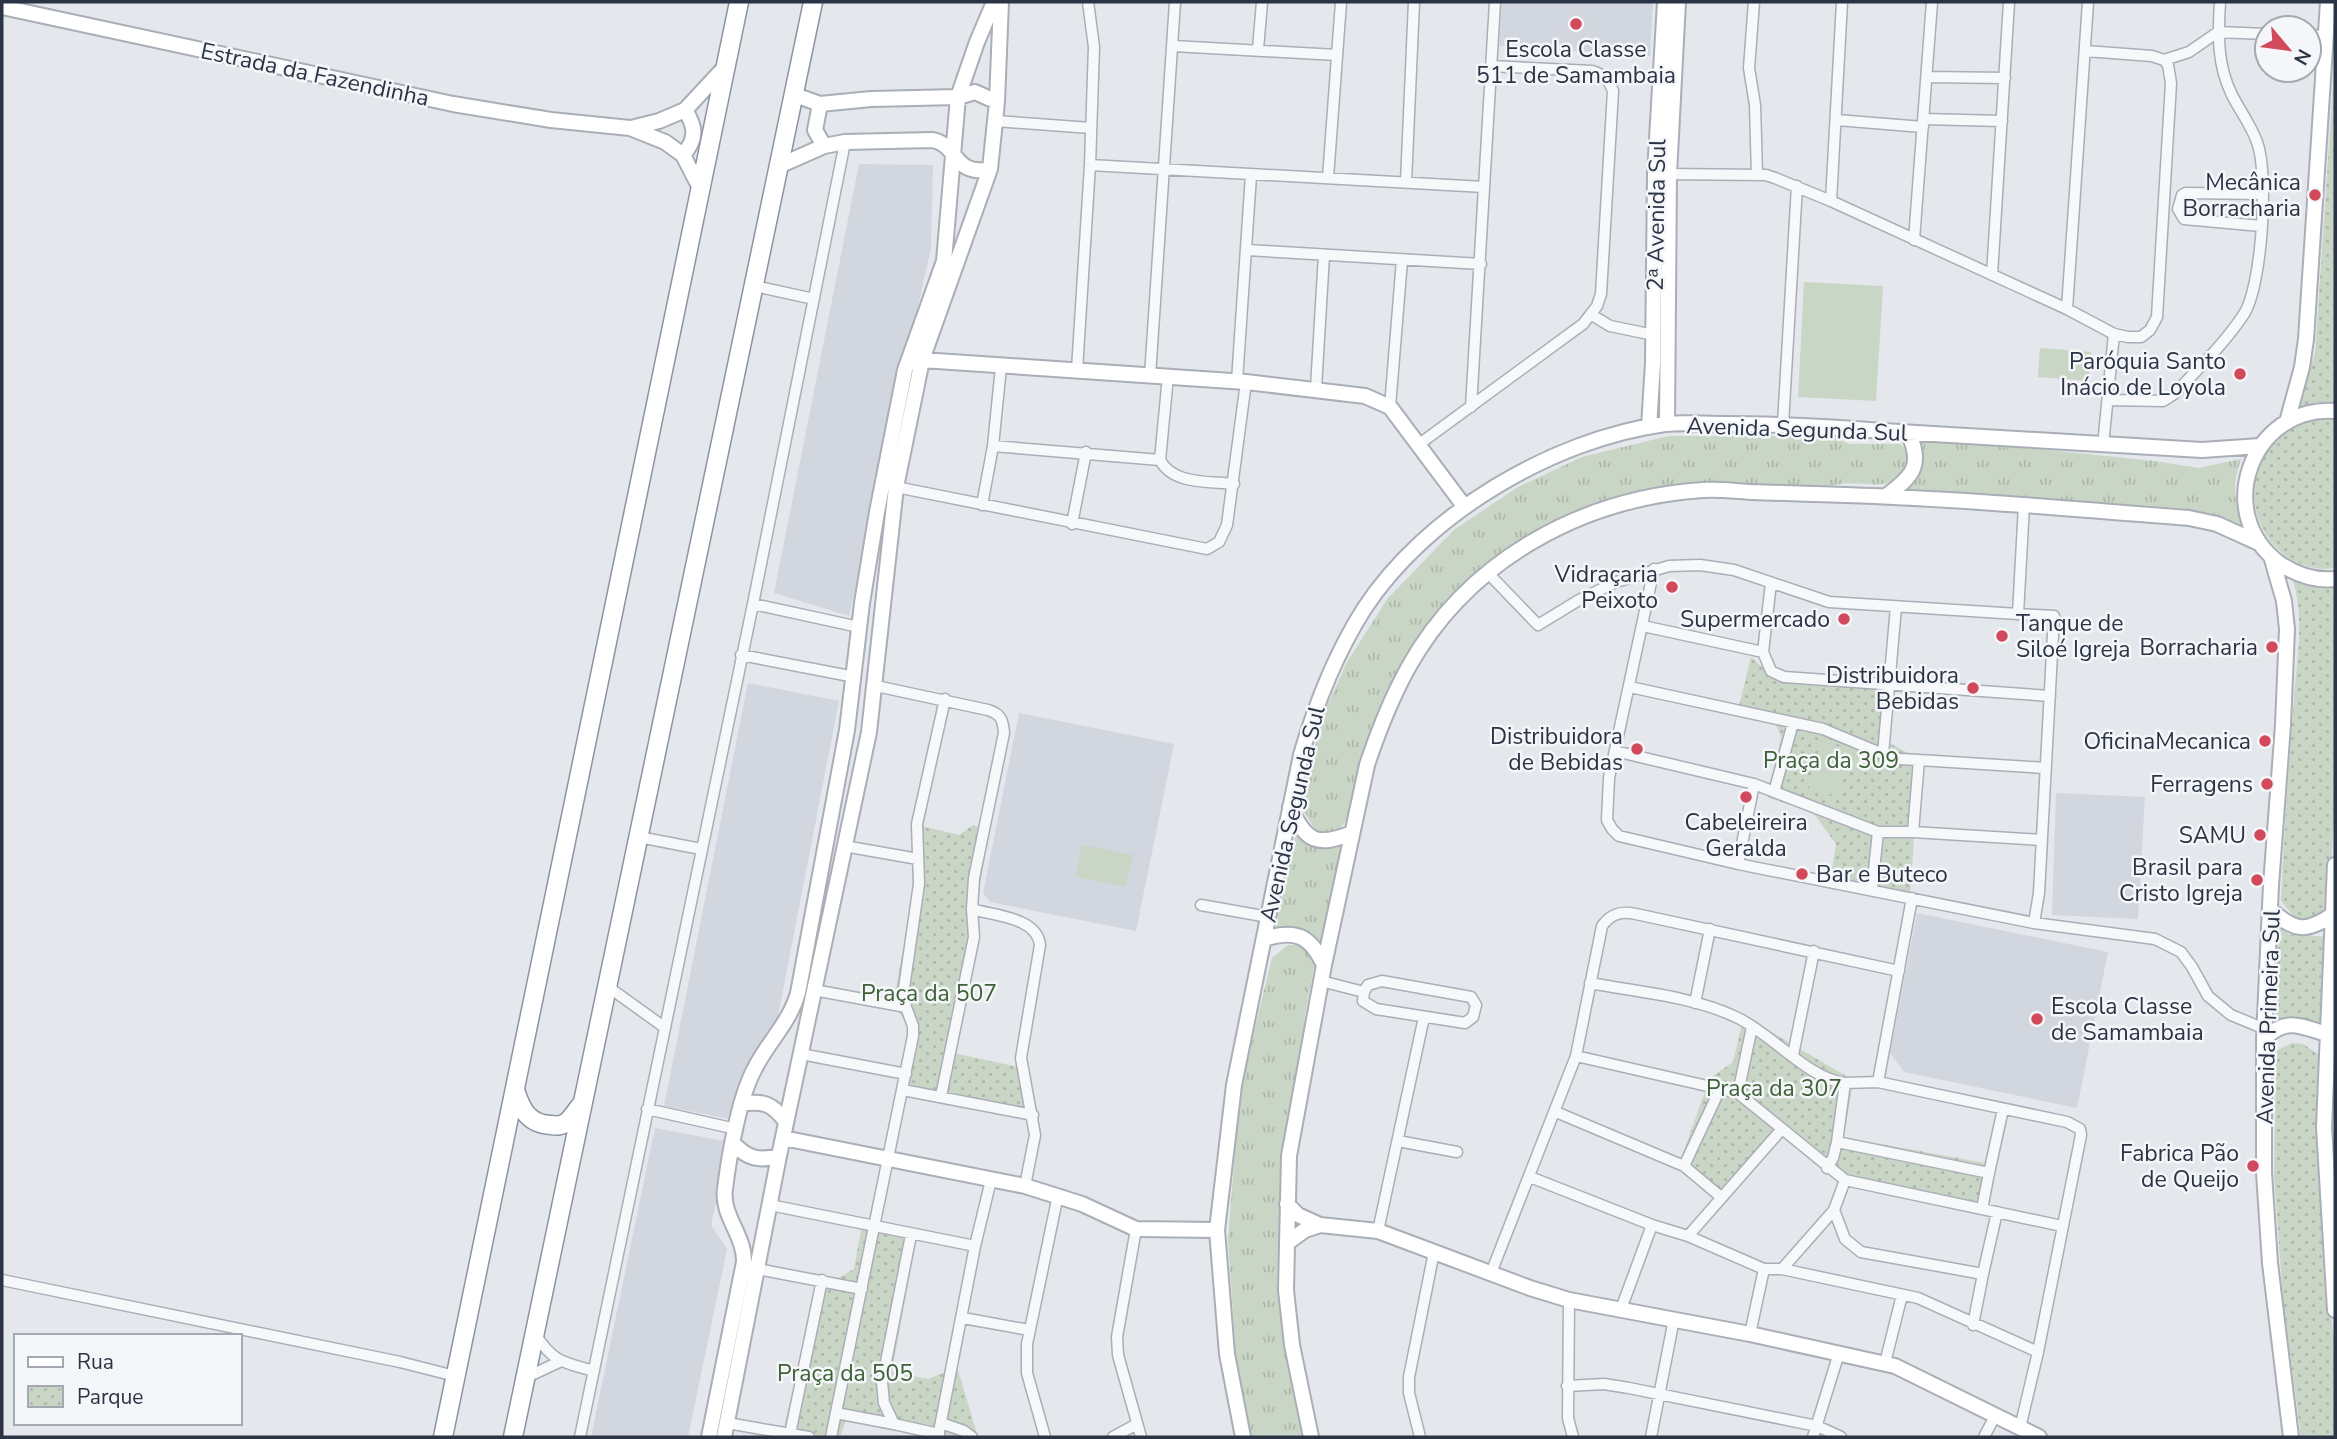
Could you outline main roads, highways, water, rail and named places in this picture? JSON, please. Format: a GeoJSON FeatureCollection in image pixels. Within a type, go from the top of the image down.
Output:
{"type":"FeatureCollection","features":[{"type":"Feature","properties":{"kind":"highway"},"geometry":{"type":"LineString","coordinates":[[443,1437],[738,2]]}},
{"type":"Feature","properties":{"kind":"highway"},"geometry":{"type":"LineString","coordinates":[[513,1437],[813,2]]}},
{"type":"Feature","properties":{"kind":"highway"},"geometry":{"type":"LineString","coordinates":[[514,1086],[527,1117],[544,1125],[562,1125],[569,1121],[583,1102]]}},
{"type":"Feature","properties":{"kind":"place","name":"Escola Classe 511 de Samambaia"},"geometry":{"type":"Point","coordinates":[1576,24]}},
{"type":"Feature","properties":{"kind":"place","name":"Mecânica Borracharia"},"geometry":{"type":"Point","coordinates":[2315,195]}},
{"type":"Feature","properties":{"kind":"place","name":"Paróquia Santo Inácio de Loyola"},"geometry":{"type":"Point","coordinates":[2240,374]}},
{"type":"Feature","properties":{"kind":"place","name":"Vidraçaria Peixoto"},"geometry":{"type":"Point","coordinates":[1672,587]}},
{"type":"Feature","properties":{"kind":"place","name":"Supermercado"},"geometry":{"type":"Point","coordinates":[1844,619]}},
{"type":"Feature","properties":{"kind":"place","name":"Tanque de Siloé Igreja"},"geometry":{"type":"Point","coordinates":[2002,636]}},
{"type":"Feature","properties":{"kind":"place","name":"Borracharia"},"geometry":{"type":"Point","coordinates":[2272,647]}},
{"type":"Feature","properties":{"kind":"place","name":"Distribuidora Bebidas"},"geometry":{"type":"Point","coordinates":[1973,688]}},
{"type":"Feature","properties":{"kind":"place","name":"OficinaMecanica"},"geometry":{"type":"Point","coordinates":[2265,741]}},
{"type":"Feature","properties":{"kind":"place","name":"Distribuidora de Bebidas"},"geometry":{"type":"Point","coordinates":[1637,749]}},
{"type":"Feature","properties":{"kind":"place","name":"Ferragens"},"geometry":{"type":"Point","coordinates":[2267,784]}},
{"type":"Feature","properties":{"kind":"place","name":"Cabeleireira Geralda"},"geometry":{"type":"Point","coordinates":[1746,797]}},
{"type":"Feature","properties":{"kind":"place","name":"SAMU"},"geometry":{"type":"Point","coordinates":[2260,835]}},
{"type":"Feature","properties":{"kind":"place","name":"Bar e Buteco"},"geometry":{"type":"Point","coordinates":[1802,874]}},
{"type":"Feature","properties":{"kind":"place","name":"Brasil para Cristo Igreja"},"geometry":{"type":"Point","coordinates":[2257,880]}},
{"type":"Feature","properties":{"kind":"place","name":"Escola Classe de Samambaia"},"geometry":{"type":"Point","coordinates":[2037,1019]}},
{"type":"Feature","properties":{"kind":"place","name":"Fabrica Pão de Queijo"},"geometry":{"type":"Point","coordinates":[2253,1166]}},
{"type":"Feature","properties":{"kind":"park label","name":"Praça da 309"},"geometry":{"type":"Point","coordinates":[1831,760]}},
{"type":"Feature","properties":{"kind":"park label","name":"Praça da 507"},"geometry":{"type":"Point","coordinates":[929,993]}},
{"type":"Feature","properties":{"kind":"park label","name":"Praça da 307"},"geometry":{"type":"Point","coordinates":[1774,1088]}},
{"type":"Feature","properties":{"kind":"park label","name":"Praça da 505"},"geometry":{"type":"Point","coordinates":[845,1373]}}]}
